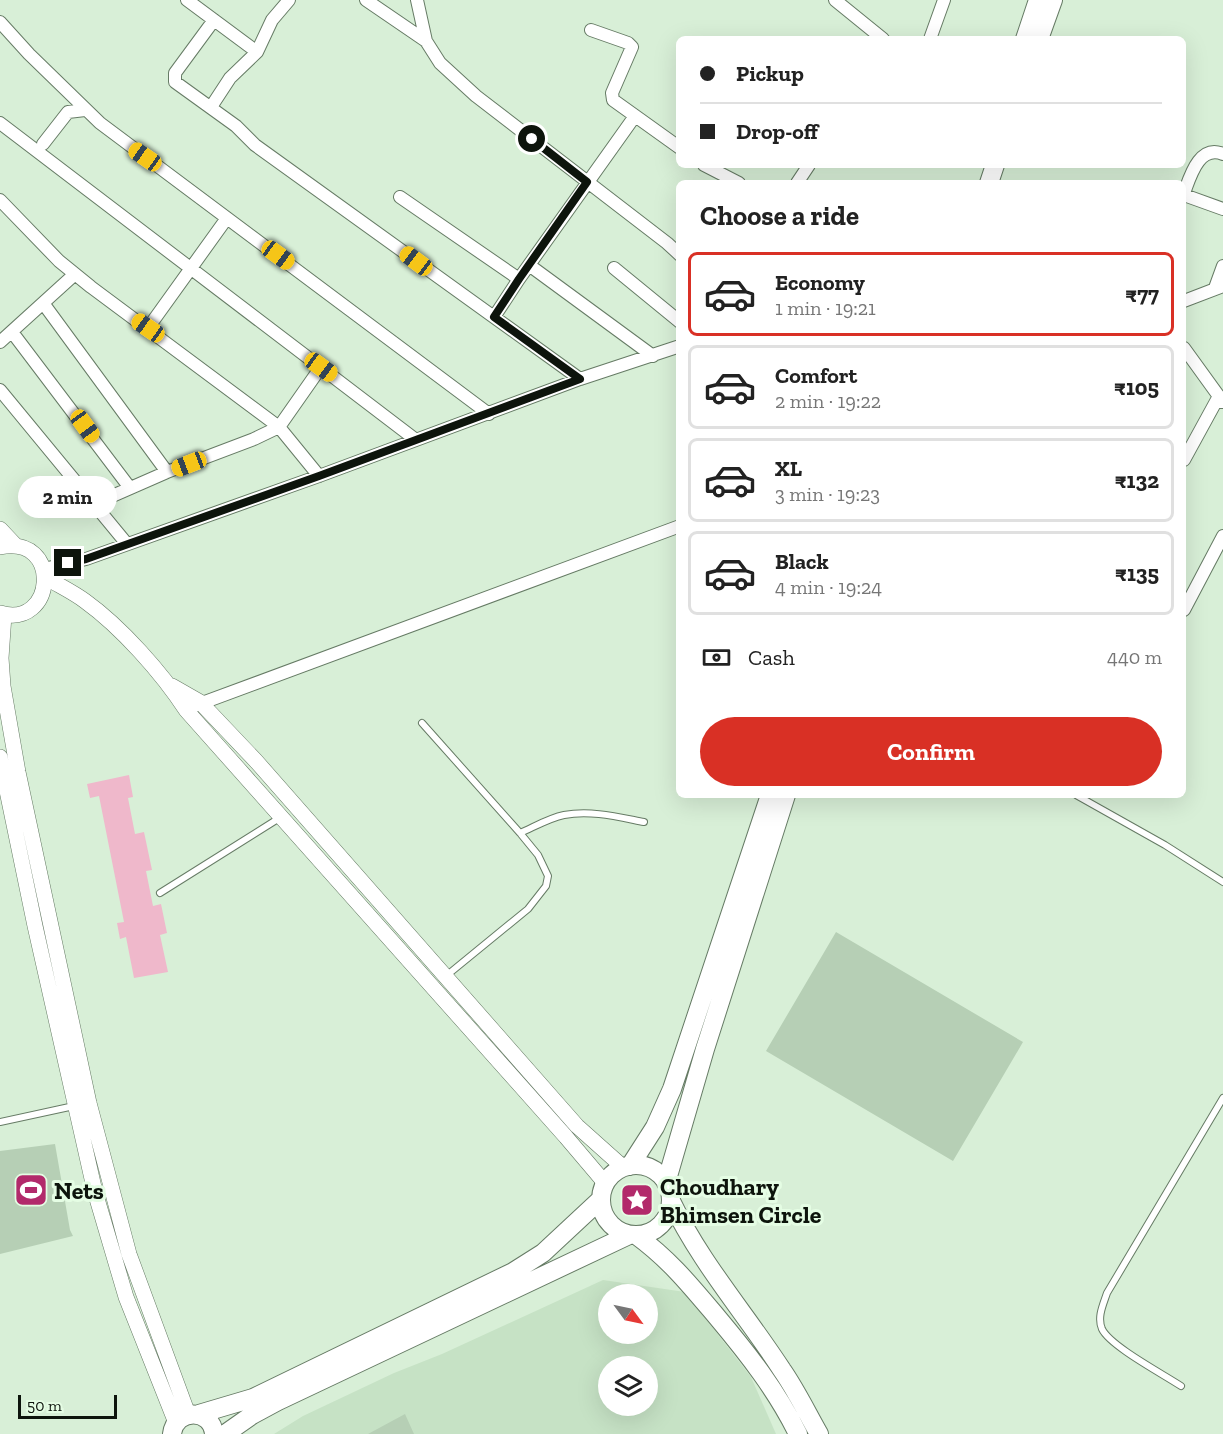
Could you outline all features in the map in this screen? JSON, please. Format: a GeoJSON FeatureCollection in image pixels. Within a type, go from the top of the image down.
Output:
{"type":"FeatureCollection","features":[{"type":"Feature","properties":{"kind":"main road"},"geometry":{"type":"LineString","coordinates":[[1026,36],[1038,0]]}},
{"type":"Feature","properties":{"kind":"main road"},"geometry":{"type":"LineString","coordinates":[[1040,36],[1053,0]]}},
{"type":"Feature","properties":{"kind":"main road"},"geometry":{"type":"LineString","coordinates":[[178,1425],[253,1398],[513,1272],[543,1253],[603,1191],[614,1174],[627,1167],[655,1127],[672,1089],[769,798]]}},
{"type":"Feature","properties":{"kind":"main road"},"geometry":{"type":"LineString","coordinates":[[225,1434],[252,1415],[278,1401],[632,1235],[647,1233],[663,1222],[668,1214],[668,1192],[705,1049],[785,798]]}},
{"type":"Feature","properties":{"kind":"main road"},"geometry":{"type":"LineString","coordinates":[[627,1167],[646,1167],[655,1171],[668,1192],[683,1227],[727,1294],[783,1370],[819,1434]]}},
{"type":"Feature","properties":{"kind":"main road"},"geometry":{"type":"LineString","coordinates":[[603,1191],[602,1210],[607,1220],[621,1232],[632,1235],[659,1252],[676,1268],[754,1361],[787,1411],[798,1434]]}},
{"type":"Feature","properties":{"kind":"main road"},"geometry":{"type":"LineString","coordinates":[[178,1425],[209,1420],[214,1434]]}},
{"type":"Feature","properties":{"kind":"street"},"geometry":{"type":"LineString","coordinates":[[187,0],[257,52]]}},
{"type":"Feature","properties":{"kind":"street"},"geometry":{"type":"LineString","coordinates":[[211,107],[230,78],[257,52],[272,20],[289,0]]}},
{"type":"Feature","properties":{"kind":"street"},"geometry":{"type":"LineString","coordinates":[[366,0],[426,41]]}},
{"type":"Feature","properties":{"kind":"street"},"geometry":{"type":"LineString","coordinates":[[417,0],[426,41],[440,63],[476,96],[676,251]]}},
{"type":"Feature","properties":{"kind":"street"},"geometry":{"type":"LineString","coordinates":[[835,0],[879,36]]}},
{"type":"Feature","properties":{"kind":"street"},"geometry":{"type":"LineString","coordinates":[[931,36],[944,0]]}},
{"type":"Feature","properties":{"kind":"street"},"geometry":{"type":"LineString","coordinates":[[214,20],[175,73],[174,78],[181,88],[211,107],[255,145],[580,379]]}},
{"type":"Feature","properties":{"kind":"street"},"geometry":{"type":"LineString","coordinates":[[0,22],[84,110],[130,147],[489,414]]}},
{"type":"Feature","properties":{"kind":"street"},"geometry":{"type":"LineString","coordinates":[[591,30],[628,43],[632,47],[612,93],[613,100],[676,145]]}},
{"type":"Feature","properties":{"kind":"street"},"geometry":{"type":"LineString","coordinates":[[43,144],[68,112],[84,110]]}},
{"type":"Feature","properties":{"kind":"street"},"geometry":{"type":"LineString","coordinates":[[494,317],[634,116]]}},
{"type":"Feature","properties":{"kind":"street"},"geometry":{"type":"LineString","coordinates":[[0,123],[416,440]]}},
{"type":"Feature","properties":{"kind":"street"},"geometry":{"type":"LineString","coordinates":[[1186,189],[1195,166],[1201,158],[1209,153],[1223,154]]}},
{"type":"Feature","properties":{"kind":"street"},"geometry":{"type":"LineString","coordinates":[[710,168],[733,180]]}},
{"type":"Feature","properties":{"kind":"street"},"geometry":{"type":"LineString","coordinates":[[1186,195],[1223,209]]}},
{"type":"Feature","properties":{"kind":"street"},"geometry":{"type":"LineString","coordinates":[[400,197],[519,279]]}},
{"type":"Feature","properties":{"kind":"street"},"geometry":{"type":"LineString","coordinates":[[0,200],[75,274],[279,427],[319,476]]}},
{"type":"Feature","properties":{"kind":"street"},"geometry":{"type":"LineString","coordinates":[[148,328],[227,218]]}},
{"type":"Feature","properties":{"kind":"street"},"geometry":{"type":"LineString","coordinates":[[529,265],[653,356]]}},
{"type":"Feature","properties":{"kind":"street"},"geometry":{"type":"LineString","coordinates":[[1186,300],[1219,287],[1223,266]]}},
{"type":"Feature","properties":{"kind":"street"},"geometry":{"type":"LineString","coordinates":[[614,268],[676,319]]}},
{"type":"Feature","properties":{"kind":"street"},"geometry":{"type":"LineString","coordinates":[[0,342],[75,274]]}},
{"type":"Feature","properties":{"kind":"street"},"geometry":{"type":"LineString","coordinates":[[43,303],[167,472]]}},
{"type":"Feature","properties":{"kind":"street"},"geometry":{"type":"LineString","coordinates":[[12,332],[130,488]]}},
{"type":"Feature","properties":{"kind":"street"},"geometry":{"type":"LineString","coordinates":[[44,573],[319,476],[580,379],[676,347]]}},
{"type":"Feature","properties":{"kind":"street"},"geometry":{"type":"LineString","coordinates":[[1186,351],[1221,399],[1186,457]]}},
{"type":"Feature","properties":{"kind":"street"},"geometry":{"type":"LineString","coordinates":[[94,504],[279,427],[321,367]]}},
{"type":"Feature","properties":{"kind":"street"},"geometry":{"type":"LineString","coordinates":[[0,390],[127,544]]}},
{"type":"Feature","properties":{"kind":"street"},"geometry":{"type":"LineString","coordinates":[[186,711],[200,702],[676,527]]}},
{"type":"Feature","properties":{"kind":"street"},"geometry":{"type":"LineString","coordinates":[[0,530],[8,546],[30,551],[36,556],[44,573],[43,593],[31,608],[14,615],[2,614],[3,686],[82,1104],[95,1192],[126,1297],[178,1425]]}},
{"type":"Feature","properties":{"kind":"street"},"geometry":{"type":"LineString","coordinates":[[1186,606],[1223,536]]}},
{"type":"Feature","properties":{"kind":"street"},"geometry":{"type":"LineString","coordinates":[[44,573],[109,620],[169,684],[186,711],[282,817],[603,1191]]}},
{"type":"Feature","properties":{"kind":"street"},"geometry":{"type":"LineString","coordinates":[[169,684],[200,702],[256,761],[577,1126],[627,1167]]}},
{"type":"Feature","properties":{"kind":"street"},"geometry":{"type":"LineString","coordinates":[[0,757],[82,1104]]}},
{"type":"Feature","properties":{"kind":"lane"},"geometry":{"type":"LineString","coordinates":[[422,723],[520,833],[544,865],[548,876],[546,886],[528,909],[445,976]]}},
{"type":"Feature","properties":{"kind":"lane"},"geometry":{"type":"LineString","coordinates":[[1081,798],[1165,845],[1223,882]]}},
{"type":"Feature","properties":{"kind":"lane"},"geometry":{"type":"LineString","coordinates":[[520,833],[562,816],[582,814],[605,815],[644,822]]}},
{"type":"Feature","properties":{"kind":"lane"},"geometry":{"type":"LineString","coordinates":[[160,893],[282,817]]}},
{"type":"Feature","properties":{"kind":"lane"},"geometry":{"type":"LineString","coordinates":[[1181,1386],[1109,1340],[1101,1328],[1100,1313],[1107,1293],[1223,1098]]}},
{"type":"Feature","properties":{"kind":"lane"},"geometry":{"type":"LineString","coordinates":[[0,1122],[82,1104]]}},
{"type":"Feature","properties":{"kind":"shaded area"},"geometry":{"type":"Polygon","coordinates":[[[836,932],[1023,1042],[953,1161],[766,1051],[836,932]]]}},
{"type":"Feature","properties":{"kind":"shaded area","name":"Nets"},"geometry":{"type":"Polygon","coordinates":[[[55,1144],[73,1236],[0,1254],[0,1151],[55,1144]]]}},
{"type":"Feature","properties":{"kind":"shaded area"},"geometry":{"type":"Polygon","coordinates":[[[603,1280],[630,1284],[598,1284],[598,1344],[658,1344],[658,1288],[685,1292],[751,1377],[776,1434],[274,1434],[303,1416],[394,1373],[442,1354],[603,1280]]]}},
{"type":"Feature","properties":{"kind":"shaded area"},"geometry":{"type":"Polygon","coordinates":[[[405,1414],[414,1434],[368,1434],[405,1414]]]}},
{"type":"Feature","properties":{"kind":"building"},"geometry":{"type":"Polygon","coordinates":[[[129,775],[133,797],[128,798],[135,834],[144,832],[152,870],[146,871],[153,906],[161,904],[167,933],[160,935],[168,972],[134,978],[126,937],[120,939],[117,923],[124,922],[99,796],[90,798],[87,784],[129,775]]]}},
{"type":"Feature","properties":{"kind":"place","name":"Nets"},"geometry":{"type":"Point","coordinates":[31,1190]}},
{"type":"Feature","properties":{"kind":"place","name":"Choudhary Bhimsen Circle"},"geometry":{"type":"Point","coordinates":[637,1200]}},
{"type":"Feature","properties":{"kind":"route"},"geometry":{"type":"LineString","coordinates":[[68,563],[86,559],[319,476],[580,379],[494,317],[587,182],[532,139]]}}]}
